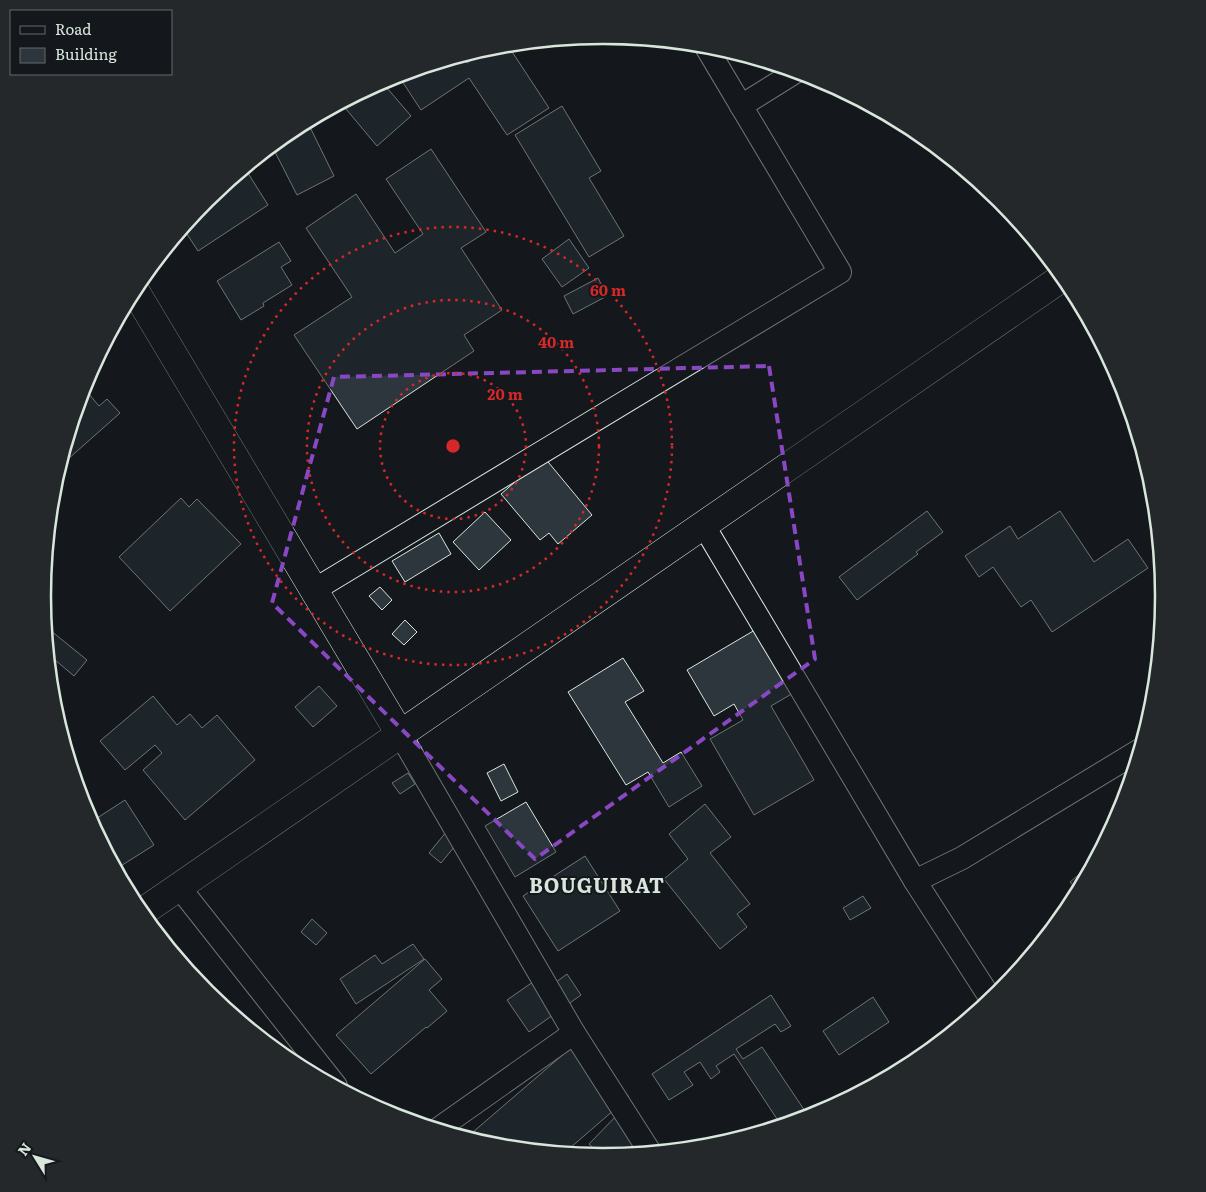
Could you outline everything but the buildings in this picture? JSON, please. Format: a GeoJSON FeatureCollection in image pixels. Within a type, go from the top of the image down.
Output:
{"type":"FeatureCollection","features":[{"type":"Feature","properties":{"kind":"main road"},"geometry":{"type":"LineString","coordinates":[[148,908],[1057,281]]}},
{"type":"Feature","properties":{"kind":"main road"},"geometry":{"type":"LineString","coordinates":[[139,298],[400,734]]}},
{"type":"Feature","properties":{"kind":"street"},"geometry":{"type":"LineString","coordinates":[[314,590],[840,272],[710,54]]}},
{"type":"Feature","properties":{"kind":"street"},"geometry":{"type":"LineString","coordinates":[[741,106],[790,76]]}},
{"type":"Feature","properties":{"kind":"street"},"geometry":{"type":"LineString","coordinates":[[704,526],[915,881],[987,992]]}},
{"type":"Feature","properties":{"kind":"street"},"geometry":{"type":"LineString","coordinates":[[400,734],[574,1033],[646,1146]]}},
{"type":"Feature","properties":{"kind":"street"},"geometry":{"type":"LineString","coordinates":[[915,881],[962,858],[1131,755]]}},
{"type":"Feature","properties":{"kind":"street"},"geometry":{"type":"LineString","coordinates":[[179,887],[326,1073]]}},
{"type":"Feature","properties":{"kind":"street"},"geometry":{"type":"LineString","coordinates":[[444,1125],[574,1033]]}},
{"type":"Feature","properties":{"kind":"highlighted area"},"geometry":{"type":"Polygon","coordinates":[[[769,366],[815,659],[535,859],[272,603],[334,377],[769,366]]]}},
{"type":"Feature","properties":{"kind":"district","name":"BOUGUIRAT"},"geometry":{"type":"Point","coordinates":[597,886]}}]}
